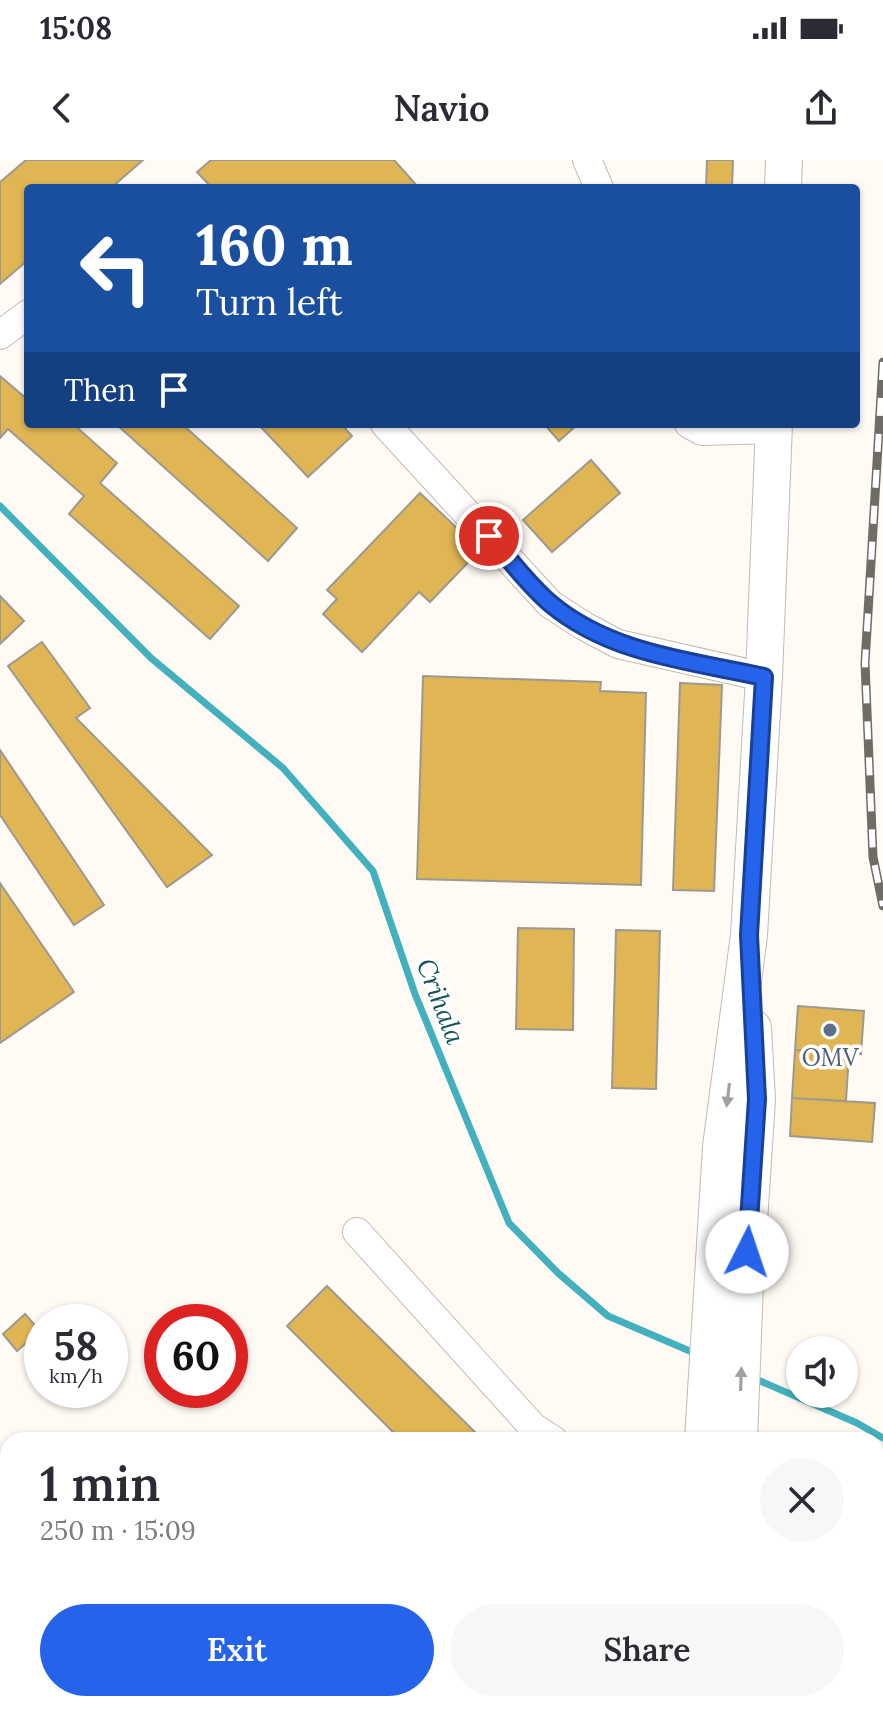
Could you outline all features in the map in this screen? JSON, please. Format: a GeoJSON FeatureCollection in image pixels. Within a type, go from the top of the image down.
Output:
{"type":"FeatureCollection","features":[{"type":"Feature","properties":{"kind":"main road"},"geometry":{"type":"LineString","coordinates":[[783,184],[784,160]]}},
{"type":"Feature","properties":{"kind":"main road"},"geometry":{"type":"LineString","coordinates":[[739,1432],[727,1327],[721,1147],[749,935],[774,428]]}},
{"type":"Feature","properties":{"kind":"main road"},"geometry":{"type":"LineString","coordinates":[[704,1428],[727,1327]]}},
{"type":"Feature","properties":{"kind":"lane"},"geometry":{"type":"LineString","coordinates":[[587,160],[597,184]]}},
{"type":"Feature","properties":{"kind":"lane"},"geometry":{"type":"LineString","coordinates":[[0,335],[24,317]]}},
{"type":"Feature","properties":{"kind":"lane"},"geometry":{"type":"LineString","coordinates":[[389,428],[550,604],[618,644],[764,677]]}},
{"type":"Feature","properties":{"kind":"lane"},"geometry":{"type":"LineString","coordinates":[[696,428],[702,431],[745,428]]}},
{"type":"Feature","properties":{"kind":"lane"},"geometry":{"type":"LineString","coordinates":[[357,1232],[541,1432]]}},
{"type":"Feature","properties":{"kind":"building"},"geometry":{"type":"Polygon","coordinates":[[[26,160],[143,160],[116,184],[24,184],[24,263],[0,284],[0,182],[26,160]]]}},
{"type":"Feature","properties":{"kind":"building"},"geometry":{"type":"Polygon","coordinates":[[[211,160],[394,160],[415,184],[208,184],[197,172],[211,160]]]}},
{"type":"Feature","properties":{"kind":"building"},"geometry":{"type":"Polygon","coordinates":[[[707,160],[733,160],[732,184],[706,184],[707,160]]]}},
{"type":"Feature","properties":{"kind":"building"},"geometry":{"type":"Polygon","coordinates":[[[0,376],[24,397],[24,428],[78,428],[117,463],[100,483],[239,606],[210,639],[69,514],[84,496],[8,429],[0,438],[0,376]]]}},
{"type":"Feature","properties":{"kind":"building"},"geometry":{"type":"Polygon","coordinates":[[[120,428],[186,428],[297,528],[268,561],[120,428]]]}},
{"type":"Feature","properties":{"kind":"building"},"geometry":{"type":"Polygon","coordinates":[[[262,428],[345,428],[352,436],[308,477],[262,428]]]}},
{"type":"Feature","properties":{"kind":"building"},"geometry":{"type":"Polygon","coordinates":[[[548,428],[574,428],[559,441],[548,428]]]}},
{"type":"Feature","properties":{"kind":"building"},"geometry":{"type":"Polygon","coordinates":[[[591,460],[620,493],[552,552],[523,520],[591,460]]]}},
{"type":"Feature","properties":{"kind":"building"},"geometry":{"type":"Polygon","coordinates":[[[420,493],[480,550],[430,602],[419,592],[362,652],[323,614],[337,599],[327,590],[420,493]]]}},
{"type":"Feature","properties":{"kind":"building"},"geometry":{"type":"Polygon","coordinates":[[[0,596],[24,621],[0,644],[0,596]]]}},
{"type":"Feature","properties":{"kind":"building"},"geometry":{"type":"Polygon","coordinates":[[[42,642],[90,708],[76,718],[212,855],[167,887],[8,666],[42,642]]]}},
{"type":"Feature","properties":{"kind":"building"},"geometry":{"type":"Polygon","coordinates":[[[423,676],[601,682],[600,691],[646,693],[641,885],[417,879],[423,676]]]}},
{"type":"Feature","properties":{"kind":"building"},"geometry":{"type":"Polygon","coordinates":[[[680,683],[722,685],[714,891],[673,890],[680,683]]]}},
{"type":"Feature","properties":{"kind":"building"},"geometry":{"type":"Polygon","coordinates":[[[0,750],[104,905],[74,925],[0,815],[0,750]]]}},
{"type":"Feature","properties":{"kind":"building"},"geometry":{"type":"Polygon","coordinates":[[[0,883],[74,992],[0,1043],[0,883]]]}},
{"type":"Feature","properties":{"kind":"building"},"geometry":{"type":"Polygon","coordinates":[[[518,928],[574,929],[573,1030],[516,1029],[518,928]]]}},
{"type":"Feature","properties":{"kind":"building"},"geometry":{"type":"Polygon","coordinates":[[[616,930],[660,931],[656,1089],[612,1088],[616,930]]]}},
{"type":"Feature","properties":{"kind":"building","name":"OMV"},"geometry":{"type":"Polygon","coordinates":[[[798,1006],[864,1011],[861,1054],[795,1050],[798,1006]]]}},
{"type":"Feature","properties":{"kind":"building"},"geometry":{"type":"Polygon","coordinates":[[[795,1050],[849,1054],[846,1101],[792,1098],[795,1050]]]}},
{"type":"Feature","properties":{"kind":"building"},"geometry":{"type":"Polygon","coordinates":[[[792,1098],[875,1103],[872,1142],[790,1136],[792,1098]]]}},
{"type":"Feature","properties":{"kind":"building"},"geometry":{"type":"Polygon","coordinates":[[[327,1286],[475,1432],[393,1432],[287,1326],[327,1286]]]}},
{"type":"Feature","properties":{"kind":"building"},"geometry":{"type":"Polygon","coordinates":[[[24,1315],[24,1345],[17,1351],[3,1334],[24,1315]]]}},
{"type":"Feature","properties":{"kind":"waterway","name":"Crihala"},"geometry":{"type":"LineString","coordinates":[[0,506],[151,658],[283,768],[373,871],[415,994],[509,1223],[558,1273],[608,1316],[699,1355]]}},
{"type":"Feature","properties":{"kind":"waterway","name":"Crihala"},"geometry":{"type":"LineString","coordinates":[[751,1377],[873,1432]]}},
{"type":"Feature","properties":{"kind":"railway"},"geometry":{"type":"LineString","coordinates":[[883,362],[865,663],[873,857],[883,906]]}},
{"type":"Feature","properties":{"kind":"place","name":"OMV"},"geometry":{"type":"Point","coordinates":[830,1030]}},
{"type":"Feature","properties":{"kind":"route"},"geometry":{"type":"LineString","coordinates":[[489,536],[550,604],[618,644],[764,677],[749,935],[757,1099],[747,1252]]}}]}
